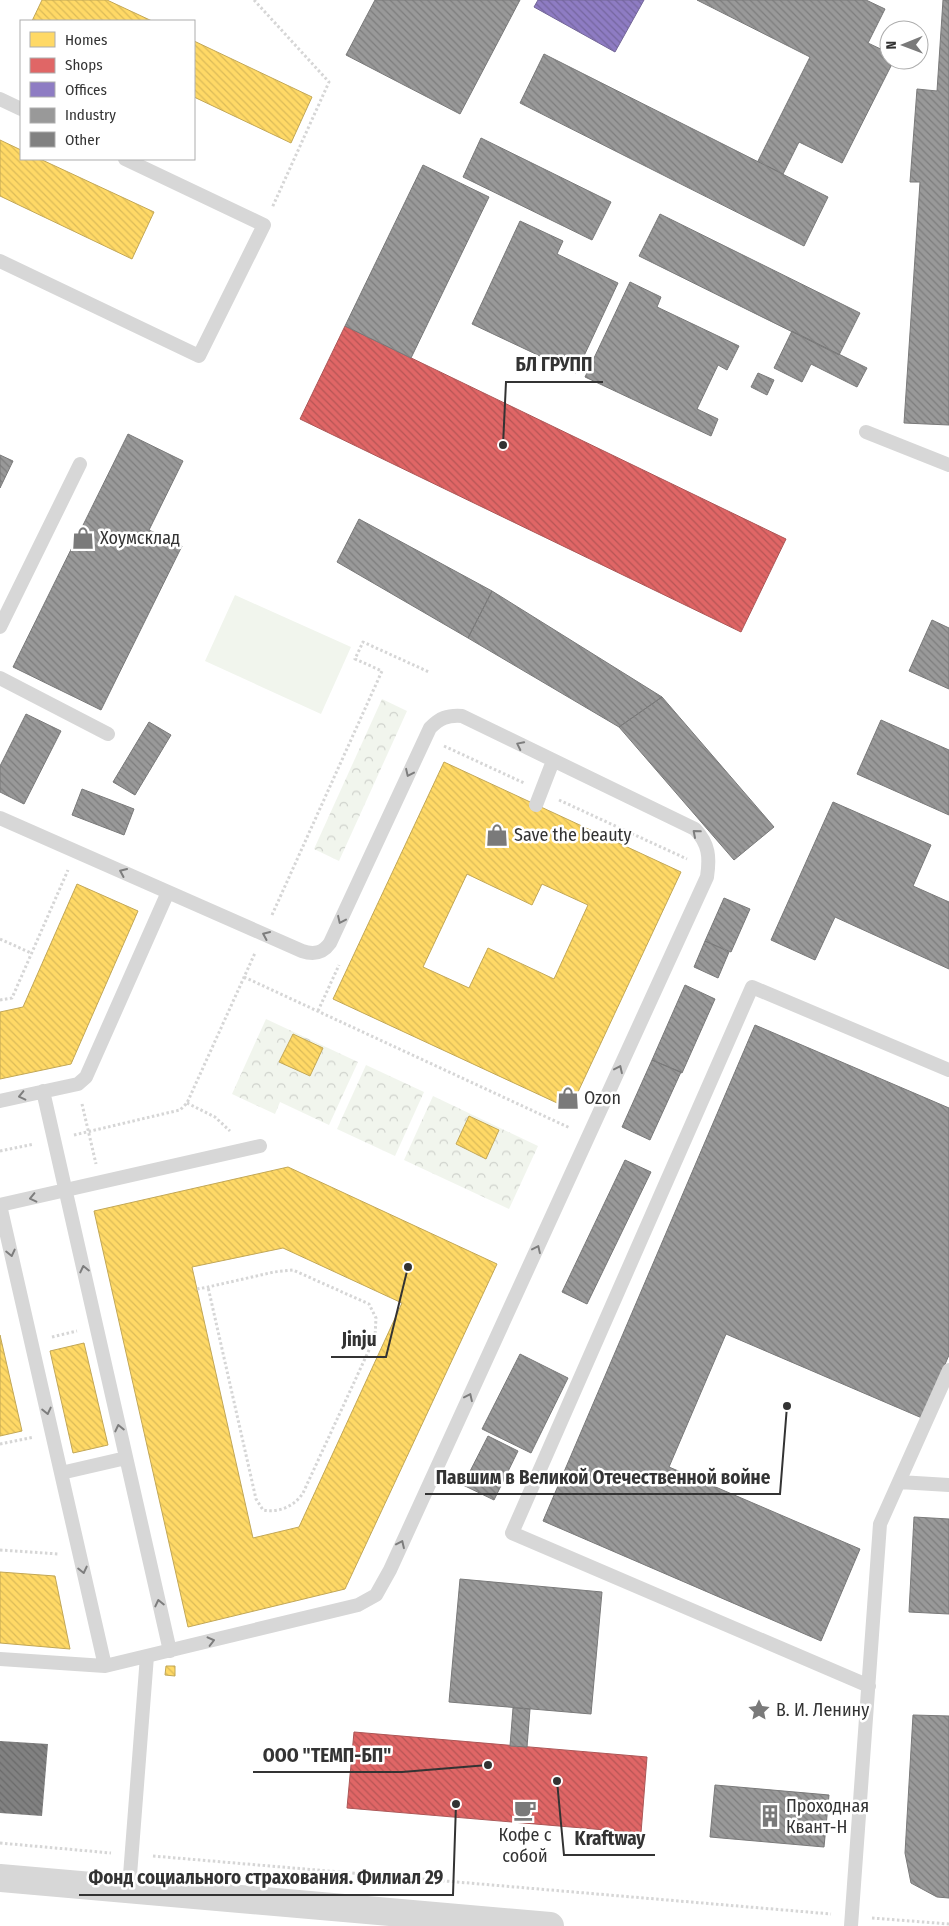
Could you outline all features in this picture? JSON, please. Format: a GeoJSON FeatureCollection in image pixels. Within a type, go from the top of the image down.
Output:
{"type":"FeatureCollection","features":[{"type":"Feature","properties":{"kind":"street"},"geometry":{"type":"LineString","coordinates":[[0,1878],[550,1926]]}},
{"type":"Feature","properties":{"kind":"lane"},"geometry":{"type":"LineString","coordinates":[[0,99],[20,109]]}},
{"type":"Feature","properties":{"kind":"lane"},"geometry":{"type":"LineString","coordinates":[[0,261],[199,356],[264,225],[127,160]]}},
{"type":"Feature","properties":{"kind":"lane"},"geometry":{"type":"LineString","coordinates":[[866,432],[949,465]]}},
{"type":"Feature","properties":{"kind":"lane"},"geometry":{"type":"LineString","coordinates":[[0,627],[80,464]]}},
{"type":"Feature","properties":{"kind":"lane"},"geometry":{"type":"LineString","coordinates":[[0,678],[108,734]]}},
{"type":"Feature","properties":{"kind":"lane"},"geometry":{"type":"LineString","coordinates":[[0,818],[310,954],[326,948],[430,728],[446,716],[462,716],[695,829],[702,837],[710,858],[707,877],[381,1589],[369,1601],[358,1605],[105,1666],[0,1659]]}},
{"type":"Feature","properties":{"kind":"lane"},"geometry":{"type":"LineString","coordinates":[[536,805],[553,761]]}},
{"type":"Feature","properties":{"kind":"lane"},"geometry":{"type":"LineString","coordinates":[[0,1101],[78,1084],[86,1077],[168,892]]}},
{"type":"Feature","properties":{"kind":"lane"},"geometry":{"type":"LineString","coordinates":[[868,1686],[512,1533],[752,987],[949,1070]]}},
{"type":"Feature","properties":{"kind":"lane"},"geometry":{"type":"LineString","coordinates":[[43,1091],[170,1651]]}},
{"type":"Feature","properties":{"kind":"lane"},"geometry":{"type":"LineString","coordinates":[[105,1666],[0,1205],[260,1146]]}},
{"type":"Feature","properties":{"kind":"lane"},"geometry":{"type":"LineString","coordinates":[[852,1921],[880,1524],[949,1370]]}},
{"type":"Feature","properties":{"kind":"lane"},"geometry":{"type":"LineString","coordinates":[[61,1473],[126,1458]]}},
{"type":"Feature","properties":{"kind":"lane"},"geometry":{"type":"LineString","coordinates":[[899,1482],[949,1484]]}},
{"type":"Feature","properties":{"kind":"lane"},"geometry":{"type":"LineString","coordinates":[[129,1888],[147,1656]]}},
{"type":"Feature","properties":{"kind":"path"},"geometry":{"type":"LineString","coordinates":[[254,0],[329,82],[264,225]]}},
{"type":"Feature","properties":{"kind":"path"},"geometry":{"type":"LineString","coordinates":[[0,1151],[168,1114],[180,1110],[187,1103],[382,671],[356,659],[363,642],[429,672]]}},
{"type":"Feature","properties":{"kind":"path"},"geometry":{"type":"LineString","coordinates":[[441,744],[696,863]]}},
{"type":"Feature","properties":{"kind":"path"},"geometry":{"type":"LineString","coordinates":[[0,1000],[12,998],[77,851]]}},
{"type":"Feature","properties":{"kind":"path"},"geometry":{"type":"LineString","coordinates":[[0,939],[31,953]]}},
{"type":"Feature","properties":{"kind":"path"},"geometry":{"type":"LineString","coordinates":[[318,1011],[342,957]]}},
{"type":"Feature","properties":{"kind":"path"},"geometry":{"type":"LineString","coordinates":[[244,977],[573,1130]]}},
{"type":"Feature","properties":{"kind":"path"},"geometry":{"type":"LineString","coordinates":[[78,1084],[100,1183]]}},
{"type":"Feature","properties":{"kind":"path"},"geometry":{"type":"LineString","coordinates":[[187,1103],[209,1113],[222,1122],[244,1150]]}},
{"type":"Feature","properties":{"kind":"path"},"geometry":{"type":"LineString","coordinates":[[197,1289],[274,1272],[293,1270],[368,1304],[376,1318],[375,1337],[303,1493],[298,1501],[285,1508],[271,1511],[263,1510],[256,1499],[208,1287]]}},
{"type":"Feature","properties":{"kind":"path"},"geometry":{"type":"LineString","coordinates":[[32,1342],[96,1326]]}},
{"type":"Feature","properties":{"kind":"path"},"geometry":{"type":"LineString","coordinates":[[0,1444],[52,1432]]}},
{"type":"Feature","properties":{"kind":"path"},"geometry":{"type":"LineString","coordinates":[[0,1550],[80,1556]]}},
{"type":"Feature","properties":{"kind":"path"},"geometry":{"type":"LineString","coordinates":[[0,1843],[852,1921],[949,1924]]}},
{"type":"Feature","properties":{"kind":"green space"},"geometry":{"type":"Polygon","coordinates":[[[235,595],[351,647],[321,714],[205,661],[235,595]]]}},
{"type":"Feature","properties":{"kind":"green space"},"geometry":{"type":"Polygon","coordinates":[[[382,699],[407,711],[339,861],[314,849],[382,699]]]}},
{"type":"Feature","properties":{"kind":"green space"},"geometry":{"type":"Polygon","coordinates":[[[266,1019],[358,1062],[329,1125],[280,1102],[275,1114],[232,1094],[266,1019]]]}},
{"type":"Feature","properties":{"kind":"green space"},"geometry":{"type":"Polygon","coordinates":[[[366,1065],[424,1092],[395,1156],[337,1129],[366,1065]]]}},
{"type":"Feature","properties":{"kind":"green space"},"geometry":{"type":"Polygon","coordinates":[[[433,1096],[538,1146],[509,1209],[404,1160],[433,1096]]]}},
{"type":"Feature","properties":{"kind":"building: Homes"},"geometry":{"type":"Polygon","coordinates":[[[42,0],[107,0],[150,20],[32,20],[42,0]]]}},
{"type":"Feature","properties":{"kind":"building: Homes"},"geometry":{"type":"Polygon","coordinates":[[[195,41],[312,97],[291,143],[195,97],[195,41]]]}},
{"type":"Feature","properties":{"kind":"building: Homes"},"geometry":{"type":"Polygon","coordinates":[[[0,140],[20,150],[20,160],[42,160],[154,212],[132,259],[0,196],[0,140]]]}},
{"type":"Feature","properties":{"kind":"building: Homes"},"geometry":{"type":"Polygon","coordinates":[[[444,762],[681,872],[570,1109],[333,999],[444,762]],[[467,874],[423,967],[469,988],[488,948],[554,979],[588,905],[542,884],[532,905],[467,874]]]}},
{"type":"Feature","properties":{"kind":"building: Homes"},"geometry":{"type":"Polygon","coordinates":[[[77,884],[138,911],[71,1064],[0,1079],[0,1012],[23,1007],[77,884]]]}},
{"type":"Feature","properties":{"kind":"building: Homes"},"geometry":{"type":"Polygon","coordinates":[[[293,1034],[323,1048],[310,1076],[279,1062],[293,1034]]]}},
{"type":"Feature","properties":{"kind":"building: Homes"},"geometry":{"type":"Polygon","coordinates":[[[469,1116],[499,1130],[486,1159],[456,1144],[469,1116]]]}},
{"type":"Feature","properties":{"kind":"building: Homes"},"geometry":{"type":"Polygon","coordinates":[[[288,1167],[497,1264],[345,1589],[188,1627],[94,1211],[288,1167]],[[283,1248],[192,1267],[253,1538],[299,1527],[402,1303],[283,1248]]]}},
{"type":"Feature","properties":{"kind":"building: Homes"},"geometry":{"type":"Polygon","coordinates":[[[0,1335],[22,1431],[0,1436],[0,1335]]]}},
{"type":"Feature","properties":{"kind":"building: Homes"},"geometry":{"type":"Polygon","coordinates":[[[84,1343],[108,1445],[73,1453],[50,1351],[84,1343]]]}},
{"type":"Feature","properties":{"kind":"building: Homes"},"geometry":{"type":"Polygon","coordinates":[[[0,1572],[55,1576],[70,1649],[0,1643],[0,1572]]]}},
{"type":"Feature","properties":{"kind":"building: Homes"},"geometry":{"type":"Polygon","coordinates":[[[166,1666],[175,1666],[175,1676],[165,1675],[166,1666]]]}},
{"type":"Feature","properties":{"kind":"building: Shops"},"geometry":{"type":"Polygon","coordinates":[[[345,326],[786,539],[741,632],[300,419],[345,326]]]}},
{"type":"Feature","properties":{"kind":"building: Shops"},"geometry":{"type":"Polygon","coordinates":[[[354,1732],[647,1757],[641,1833],[347,1808],[354,1732]]]}},
{"type":"Feature","properties":{"kind":"building: Offices"},"geometry":{"type":"Polygon","coordinates":[[[538,0],[644,0],[615,52],[534,7],[538,0]]]}},
{"type":"Feature","properties":{"kind":"building: Industry"},"geometry":{"type":"Polygon","coordinates":[[[375,0],[520,0],[460,114],[346,55],[375,0]]]}},
{"type":"Feature","properties":{"kind":"building: Industry"},"geometry":{"type":"Polygon","coordinates":[[[697,0],[866,0],[885,9],[868,43],[879,48],[879,70],[889,70],[842,163],[799,142],[783,174],[758,161],[810,57],[697,0]]]}},
{"type":"Feature","properties":{"kind":"building: Industry"},"geometry":{"type":"Polygon","coordinates":[[[943,0],[949,0],[949,425],[904,423],[920,182],[910,182],[917,89],[937,91],[943,0]]]}},
{"type":"Feature","properties":{"kind":"building: Industry"},"geometry":{"type":"Polygon","coordinates":[[[544,54],[828,197],[804,246],[520,103],[544,54]]]}},
{"type":"Feature","properties":{"kind":"building: Industry"},"geometry":{"type":"Polygon","coordinates":[[[481,138],[611,202],[592,240],[463,177],[481,138]]]}},
{"type":"Feature","properties":{"kind":"building: Industry"},"geometry":{"type":"Polygon","coordinates":[[[423,165],[489,197],[411,358],[345,326],[423,165]]]}},
{"type":"Feature","properties":{"kind":"building: Industry"},"geometry":{"type":"Polygon","coordinates":[[[660,214],[860,313],[839,355],[639,256],[660,214]]]}},
{"type":"Feature","properties":{"kind":"building: Industry"},"geometry":{"type":"Polygon","coordinates":[[[520,221],[563,241],[557,254],[618,283],[576,373],[472,324],[520,221]]]}},
{"type":"Feature","properties":{"kind":"building: Industry"},"geometry":{"type":"Polygon","coordinates":[[[630,282],[661,297],[657,307],[739,346],[727,370],[718,365],[697,409],[718,419],[711,436],[585,377],[630,282]]]}},
{"type":"Feature","properties":{"kind":"building: Industry"},"geometry":{"type":"Polygon","coordinates":[[[792,331],[867,368],[857,387],[811,364],[802,382],[774,368],[792,331]]]}},
{"type":"Feature","properties":{"kind":"building: Industry"},"geometry":{"type":"Polygon","coordinates":[[[758,373],[774,380],[767,395],[751,387],[758,373]]]}},
{"type":"Feature","properties":{"kind":"building: Industry"},"geometry":{"type":"Polygon","coordinates":[[[128,434],[183,461],[149,530],[182,546],[101,710],[13,667],[128,434]]]}},
{"type":"Feature","properties":{"kind":"building: Industry"},"geometry":{"type":"Polygon","coordinates":[[[0,455],[13,461],[0,488],[0,455]]]}},
{"type":"Feature","properties":{"kind":"building: Industry"},"geometry":{"type":"Polygon","coordinates":[[[359,519],[492,591],[468,638],[337,562],[359,519]]]}},
{"type":"Feature","properties":{"kind":"building: Industry"},"geometry":{"type":"Polygon","coordinates":[[[492,591],[662,697],[619,727],[468,638],[492,591]]]}},
{"type":"Feature","properties":{"kind":"building: Industry"},"geometry":{"type":"Polygon","coordinates":[[[932,620],[949,628],[949,689],[909,671],[932,620]]]}},
{"type":"Feature","properties":{"kind":"building: Industry"},"geometry":{"type":"Polygon","coordinates":[[[662,697],[774,827],[734,860],[619,727],[662,697]]]}},
{"type":"Feature","properties":{"kind":"building: Industry"},"geometry":{"type":"Polygon","coordinates":[[[26,714],[61,731],[24,804],[0,792],[0,766],[26,714]]]}},
{"type":"Feature","properties":{"kind":"building: Industry"},"geometry":{"type":"Polygon","coordinates":[[[881,720],[949,750],[949,815],[857,774],[881,720]]]}},
{"type":"Feature","properties":{"kind":"building: Industry"},"geometry":{"type":"Polygon","coordinates":[[[149,722],[171,735],[135,795],[113,782],[149,722]]]}},
{"type":"Feature","properties":{"kind":"building: Industry"},"geometry":{"type":"Polygon","coordinates":[[[82,789],[134,809],[124,835],[72,815],[82,789]]]}},
{"type":"Feature","properties":{"kind":"building: Industry"},"geometry":{"type":"Polygon","coordinates":[[[833,802],[931,845],[913,886],[949,902],[949,969],[835,917],[815,960],[771,940],[833,802]]]}},
{"type":"Feature","properties":{"kind":"building: Industry"},"geometry":{"type":"Polygon","coordinates":[[[724,898],[750,909],[731,952],[705,941],[724,898]]]}},
{"type":"Feature","properties":{"kind":"building: Industry"},"geometry":{"type":"Polygon","coordinates":[[[705,941],[729,952],[718,978],[694,967],[705,941]]]}},
{"type":"Feature","properties":{"kind":"building: Industry"},"geometry":{"type":"Polygon","coordinates":[[[685,985],[715,999],[682,1073],[652,1060],[685,985]]]}},
{"type":"Feature","properties":{"kind":"building: Industry"},"geometry":{"type":"Polygon","coordinates":[[[755,1025],[949,1108],[949,1355],[922,1418],[726,1334],[669,1467],[860,1549],[821,1641],[543,1521],[755,1025]]]}},
{"type":"Feature","properties":{"kind":"building: Industry"},"geometry":{"type":"Polygon","coordinates":[[[652,1060],[681,1072],[650,1140],[622,1127],[652,1060]]]}},
{"type":"Feature","properties":{"kind":"building: Industry"},"geometry":{"type":"Polygon","coordinates":[[[625,1160],[651,1172],[587,1304],[562,1292],[625,1160]]]}},
{"type":"Feature","properties":{"kind":"building: Industry"},"geometry":{"type":"Polygon","coordinates":[[[520,1354],[568,1378],[531,1453],[482,1429],[520,1354]]]}},
{"type":"Feature","properties":{"kind":"building: Industry"},"geometry":{"type":"Polygon","coordinates":[[[488,1436],[518,1451],[494,1500],[463,1485],[488,1436]]]}},
{"type":"Feature","properties":{"kind":"building: Industry"},"geometry":{"type":"Polygon","coordinates":[[[914,1517],[949,1519],[949,1614],[909,1612],[914,1517]]]}},
{"type":"Feature","properties":{"kind":"building: Industry"},"geometry":{"type":"Polygon","coordinates":[[[460,1579],[602,1592],[591,1714],[449,1702],[460,1579]]]}},
{"type":"Feature","properties":{"kind":"building: Industry"},"geometry":{"type":"Polygon","coordinates":[[[513,1708],[530,1709],[527,1747],[510,1746],[513,1708]]]}},
{"type":"Feature","properties":{"kind":"building: Industry"},"geometry":{"type":"Polygon","coordinates":[[[913,1715],[949,1716],[949,1898],[937,1897],[911,1883],[905,1853],[913,1715]]]}},
{"type":"Feature","properties":{"kind":"building: Industry","name":"Проходная Квант-Н"},"geometry":{"type":"Polygon","coordinates":[[[715,1785],[829,1795],[824,1847],[710,1837],[715,1785]]]}},
{"type":"Feature","properties":{"kind":"building: Other"},"geometry":{"type":"Polygon","coordinates":[[[0,1741],[48,1744],[42,1816],[0,1813],[0,1741]]]}},
{"type":"Feature","properties":{"kind":"place","name":"БЛ ГРУПП"},"geometry":{"type":"Point","coordinates":[503,445]}},
{"type":"Feature","properties":{"kind":"place","name":"Хоумсклад"},"geometry":{"type":"Point","coordinates":[83,538]}},
{"type":"Feature","properties":{"kind":"place","name":"Save the beauty"},"geometry":{"type":"Point","coordinates":[497,835]}},
{"type":"Feature","properties":{"kind":"place","name":"Ozon"},"geometry":{"type":"Point","coordinates":[568,1098]}},
{"type":"Feature","properties":{"kind":"place","name":"Jinju"},"geometry":{"type":"Point","coordinates":[408,1267]}},
{"type":"Feature","properties":{"kind":"place","name":"Павшим в Великой Отечественной войне"},"geometry":{"type":"Point","coordinates":[787,1406]}},
{"type":"Feature","properties":{"kind":"place","name":"В. И. Ленину"},"geometry":{"type":"Point","coordinates":[759,1710]}},
{"type":"Feature","properties":{"kind":"place","name":"ООО \"ТЕМП-БП\""},"geometry":{"type":"Point","coordinates":[488,1765]}},
{"type":"Feature","properties":{"kind":"place","name":"Kraftway"},"geometry":{"type":"Point","coordinates":[557,1781]}},
{"type":"Feature","properties":{"kind":"place","name":"Фонд социального страхования. Филиал 29"},"geometry":{"type":"Point","coordinates":[456,1804]}},
{"type":"Feature","properties":{"kind":"place","name":"Кофе с собой"},"geometry":{"type":"Point","coordinates":[525,1810]}},
{"type":"Feature","properties":{"kind":"place","name":"Проходная Квант-Н"},"geometry":{"type":"Point","coordinates":[770,1816]}}]}
